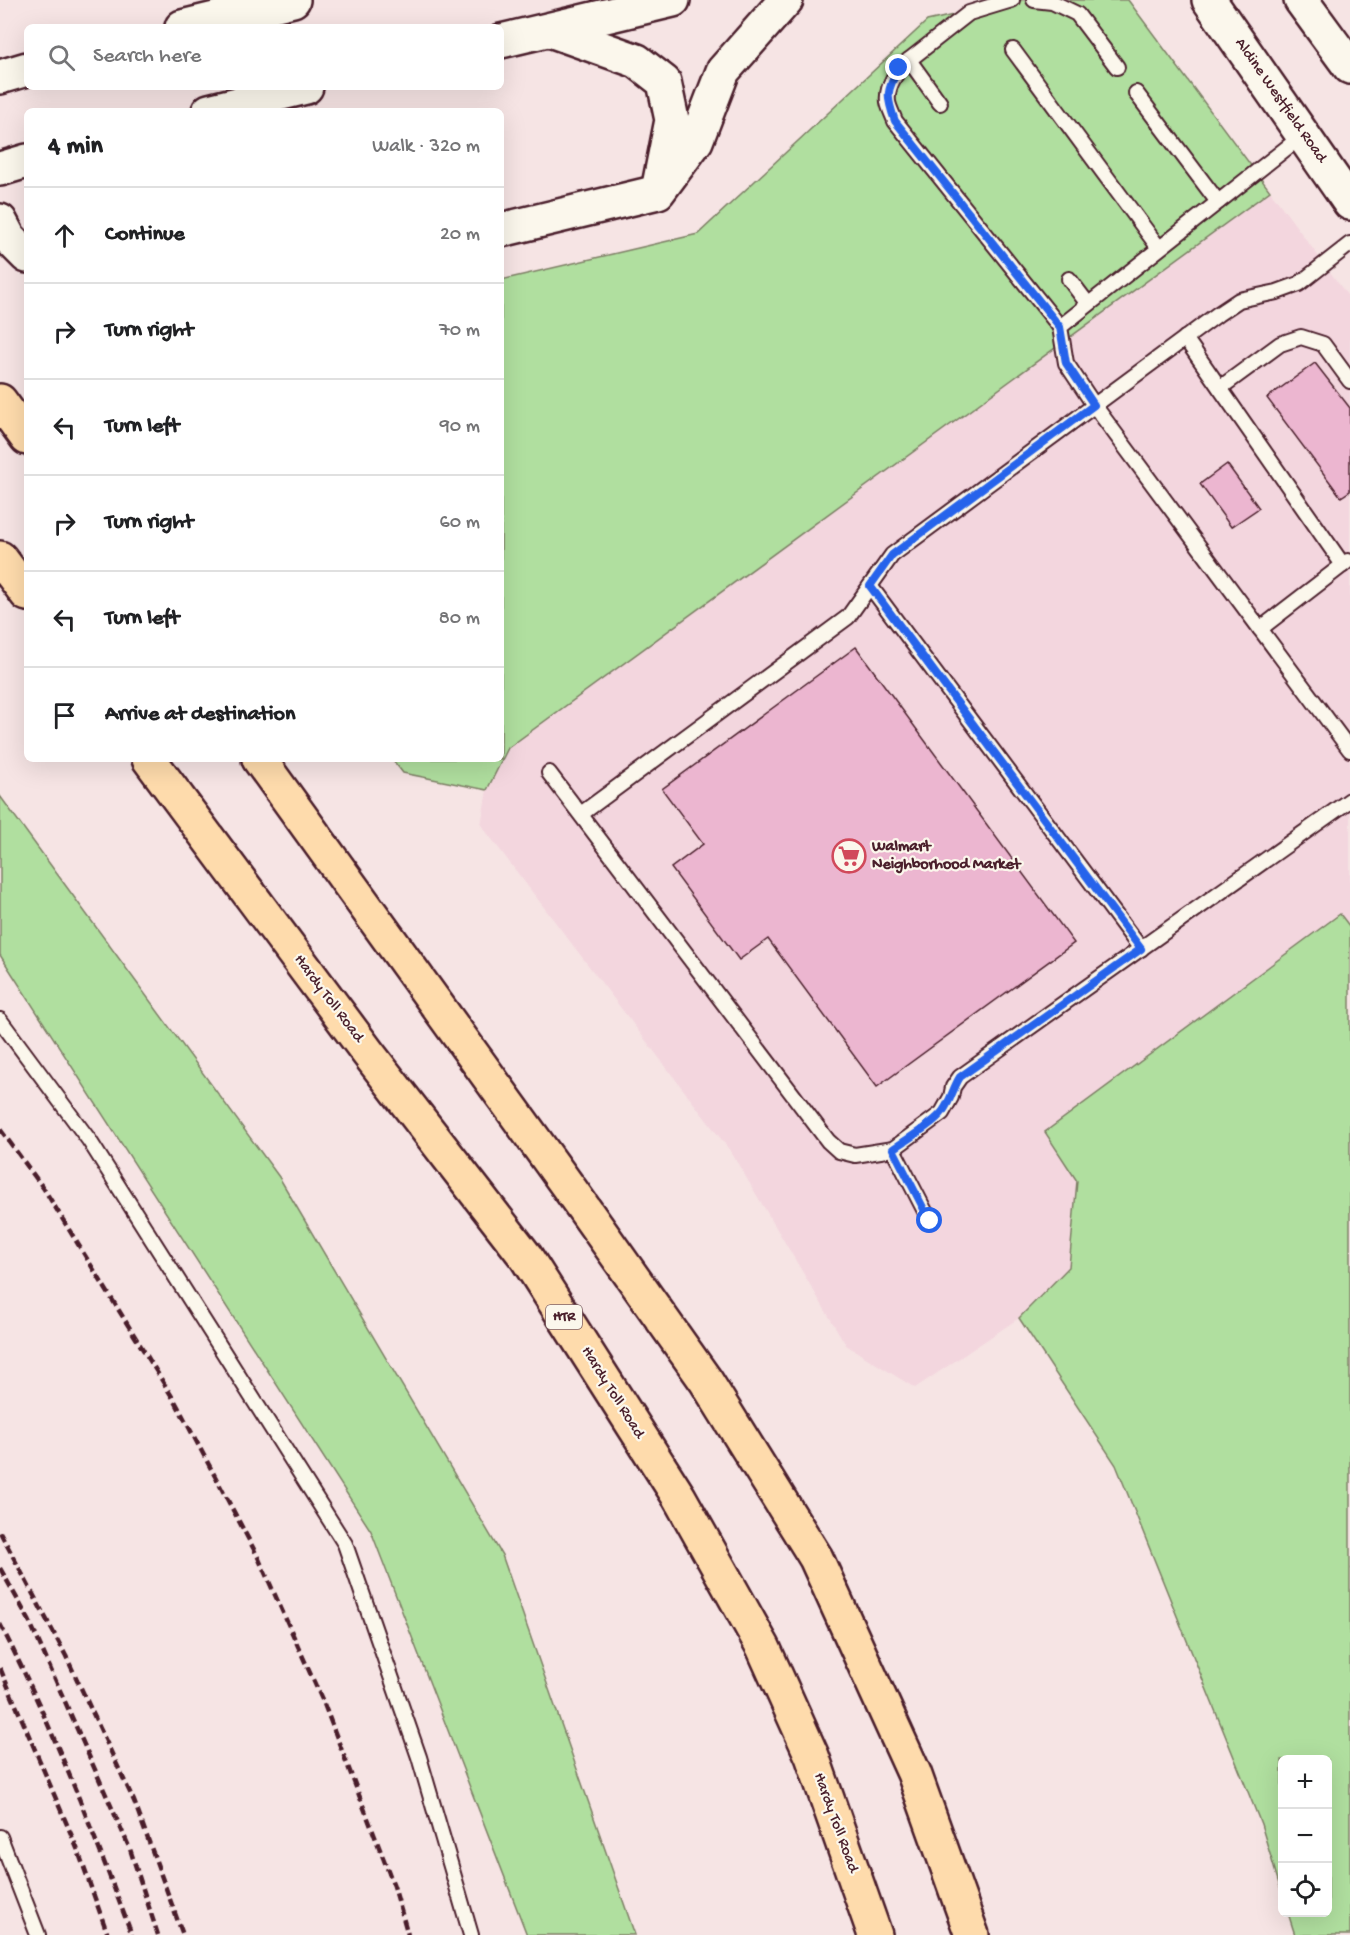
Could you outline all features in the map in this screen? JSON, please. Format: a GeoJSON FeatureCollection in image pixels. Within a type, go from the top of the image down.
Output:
{"type":"FeatureCollection","features":[{"type":"Feature","properties":{"kind":"highway"},"geometry":{"type":"LineString","coordinates":[[0,401],[24,434]]}},
{"type":"Feature","properties":{"kind":"highway"},"geometry":{"type":"LineString","coordinates":[[0,558],[24,590]]}},
{"type":"Feature","properties":{"kind":"highway","name":"Hardy Toll Road"},"geometry":{"type":"LineString","coordinates":[[151,762],[368,1053],[526,1257],[679,1497],[773,1668],[812,1756],[875,1935]]}},
{"type":"Feature","properties":{"kind":"highway"},"geometry":{"type":"LineString","coordinates":[[261,762],[706,1381],[816,1558],[914,1773],[972,1935]]}},
{"type":"Feature","properties":{"kind":"main road"},"geometry":{"type":"LineString","coordinates":[[194,24],[293,0]]}},
{"type":"Feature","properties":{"kind":"main road"},"geometry":{"type":"LineString","coordinates":[[504,40],[673,0]]}},
{"type":"Feature","properties":{"kind":"main road"},"geometry":{"type":"LineString","coordinates":[[504,229],[658,192],[696,141],[723,71],[786,0]]}},
{"type":"Feature","properties":{"kind":"main road","name":"Aldine Westfield Road"},"geometry":{"type":"LineString","coordinates":[[1209,0],[1350,203]]}},
{"type":"Feature","properties":{"kind":"main road"},"geometry":{"type":"LineString","coordinates":[[1301,0],[1342,57]]}},
{"type":"Feature","properties":{"kind":"main road"},"geometry":{"type":"LineString","coordinates":[[1315,0],[1342,57]]}},
{"type":"Feature","properties":{"kind":"main road"},"geometry":{"type":"LineString","coordinates":[[550,30],[637,62],[664,82],[672,120],[658,192]]}},
{"type":"Feature","properties":{"kind":"main road"},"geometry":{"type":"LineString","coordinates":[[0,77],[24,70]]}},
{"type":"Feature","properties":{"kind":"main road"},"geometry":{"type":"LineString","coordinates":[[221,108],[294,90]]}},
{"type":"Feature","properties":{"kind":"main road"},"geometry":{"type":"LineString","coordinates":[[0,169],[24,162]]}},
{"type":"Feature","properties":{"kind":"main road"},"geometry":{"type":"LineString","coordinates":[[0,221],[9,238],[24,253]]}},
{"type":"Feature","properties":{"kind":"lane"},"geometry":{"type":"LineString","coordinates":[[1012,0],[969,13],[899,68],[891,83],[888,101],[895,121],[1060,327],[1066,363],[1094,405],[1350,750]]}},
{"type":"Feature","properties":{"kind":"lane"},"geometry":{"type":"LineString","coordinates":[[1034,0],[1052,2],[1077,14],[1117,67]]}},
{"type":"Feature","properties":{"kind":"lane"},"geometry":{"type":"LineString","coordinates":[[1013,50],[1159,248]]}},
{"type":"Feature","properties":{"kind":"lane"},"geometry":{"type":"LineString","coordinates":[[909,60],[940,103]]}},
{"type":"Feature","properties":{"kind":"lane"},"geometry":{"type":"LineString","coordinates":[[1136,93],[1218,202]]}},
{"type":"Feature","properties":{"kind":"lane"},"geometry":{"type":"LineString","coordinates":[[1060,327],[1303,135]]}},
{"type":"Feature","properties":{"kind":"lane"},"geometry":{"type":"LineString","coordinates":[[581,814],[848,617],[892,555],[1094,405],[1239,300],[1277,292],[1299,284],[1350,244]]}},
{"type":"Feature","properties":{"kind":"lane"},"geometry":{"type":"LineString","coordinates":[[1069,279],[1088,304]]}},
{"type":"Feature","properties":{"kind":"lane"},"geometry":{"type":"LineString","coordinates":[[1220,388],[1280,344],[1300,337],[1323,344],[1350,381]]}},
{"type":"Feature","properties":{"kind":"lane"},"geometry":{"type":"LineString","coordinates":[[1185,338],[1346,562],[1260,629]]}},
{"type":"Feature","properties":{"kind":"lane"},"geometry":{"type":"LineString","coordinates":[[870,586],[1141,949]]}},
{"type":"Feature","properties":{"kind":"lane"},"geometry":{"type":"LineString","coordinates":[[549,773],[828,1141],[839,1151],[855,1155],[893,1149],[942,1113],[960,1077],[1350,800]]}},
{"type":"Feature","properties":{"kind":"lane"},"geometry":{"type":"LineString","coordinates":[[0,1020],[89,1140],[345,1544],[419,1757],[471,1935]]}},
{"type":"Feature","properties":{"kind":"lane"},"geometry":{"type":"LineString","coordinates":[[893,1149],[930,1221]]}},
{"type":"Feature","properties":{"kind":"lane"},"geometry":{"type":"LineString","coordinates":[[0,1838],[38,1935]]}},
{"type":"Feature","properties":{"kind":"shaded area"},"geometry":{"type":"Polygon","coordinates":[[[1270,191],[1350,299],[1350,927],[1340,914],[1046,1132],[1077,1181],[1069,1267],[1019,1318],[915,1388],[846,1345],[731,1152],[481,825],[487,790],[501,762],[504,762],[508,748],[1270,191]]]}},
{"type":"Feature","properties":{"kind":"green space"},"geometry":{"type":"Polygon","coordinates":[[[1020,0],[1128,0],[1270,191],[508,748],[504,756],[504,279],[698,234],[927,21],[1020,0]]]}},
{"type":"Feature","properties":{"kind":"green space"},"geometry":{"type":"Polygon","coordinates":[[[394,762],[501,762],[487,790],[403,773],[394,762]]]}},
{"type":"Feature","properties":{"kind":"green space"},"geometry":{"type":"Polygon","coordinates":[[[0,796],[279,1177],[502,1555],[635,1935],[527,1935],[371,1531],[0,955],[0,796]]]}},
{"type":"Feature","properties":{"kind":"green space"},"geometry":{"type":"Polygon","coordinates":[[[1340,914],[1350,927],[1350,1935],[1295,1935],[1289,1917],[1332,1917],[1332,1755],[1278,1755],[1278,1881],[1261,1824],[1116,1465],[1019,1318],[1069,1267],[1077,1181],[1045,1132],[1340,914]]]}},
{"type":"Feature","properties":{"kind":"building"},"geometry":{"type":"Polygon","coordinates":[[[1315,363],[1350,408],[1350,491],[1341,497],[1267,398],[1315,363]]]}},
{"type":"Feature","properties":{"kind":"building"},"geometry":{"type":"Polygon","coordinates":[[[1227,464],[1259,508],[1231,527],[1200,484],[1227,464]]]}},
{"type":"Feature","properties":{"kind":"building","name":"Walmart Neighborhood Market"},"geometry":{"type":"Polygon","coordinates":[[[856,647],[1074,943],[877,1087],[768,939],[739,960],[671,868],[703,844],[662,789],[856,647]]]}},
{"type":"Feature","properties":{"kind":"railway"},"geometry":{"type":"LineString","coordinates":[[0,1129],[44,1189],[176,1403],[258,1557],[324,1704],[394,1886],[408,1935]]}},
{"type":"Feature","properties":{"kind":"railway"},"geometry":{"type":"LineString","coordinates":[[0,1532],[66,1656],[134,1801],[183,1935]]}},
{"type":"Feature","properties":{"kind":"railway"},"geometry":{"type":"LineString","coordinates":[[0,1568],[29,1620],[130,1849],[158,1935]]}},
{"type":"Feature","properties":{"kind":"railway"},"geometry":{"type":"LineString","coordinates":[[0,1624],[54,1739],[132,1935]]}},
{"type":"Feature","properties":{"kind":"railway"},"geometry":{"type":"LineString","coordinates":[[0,1668],[77,1848],[108,1935]]}},
{"type":"Feature","properties":{"kind":"place","name":"Walmart Neighborhood Market"},"geometry":{"type":"Point","coordinates":[849,856]}},
{"type":"Feature","properties":{"kind":"route"},"geometry":{"type":"LineString","coordinates":[[899,68],[891,83],[888,101],[895,121],[1060,327],[1066,363],[1094,405],[892,555],[870,586],[1141,949],[960,1077],[942,1113],[893,1149],[930,1221]]}}]}
